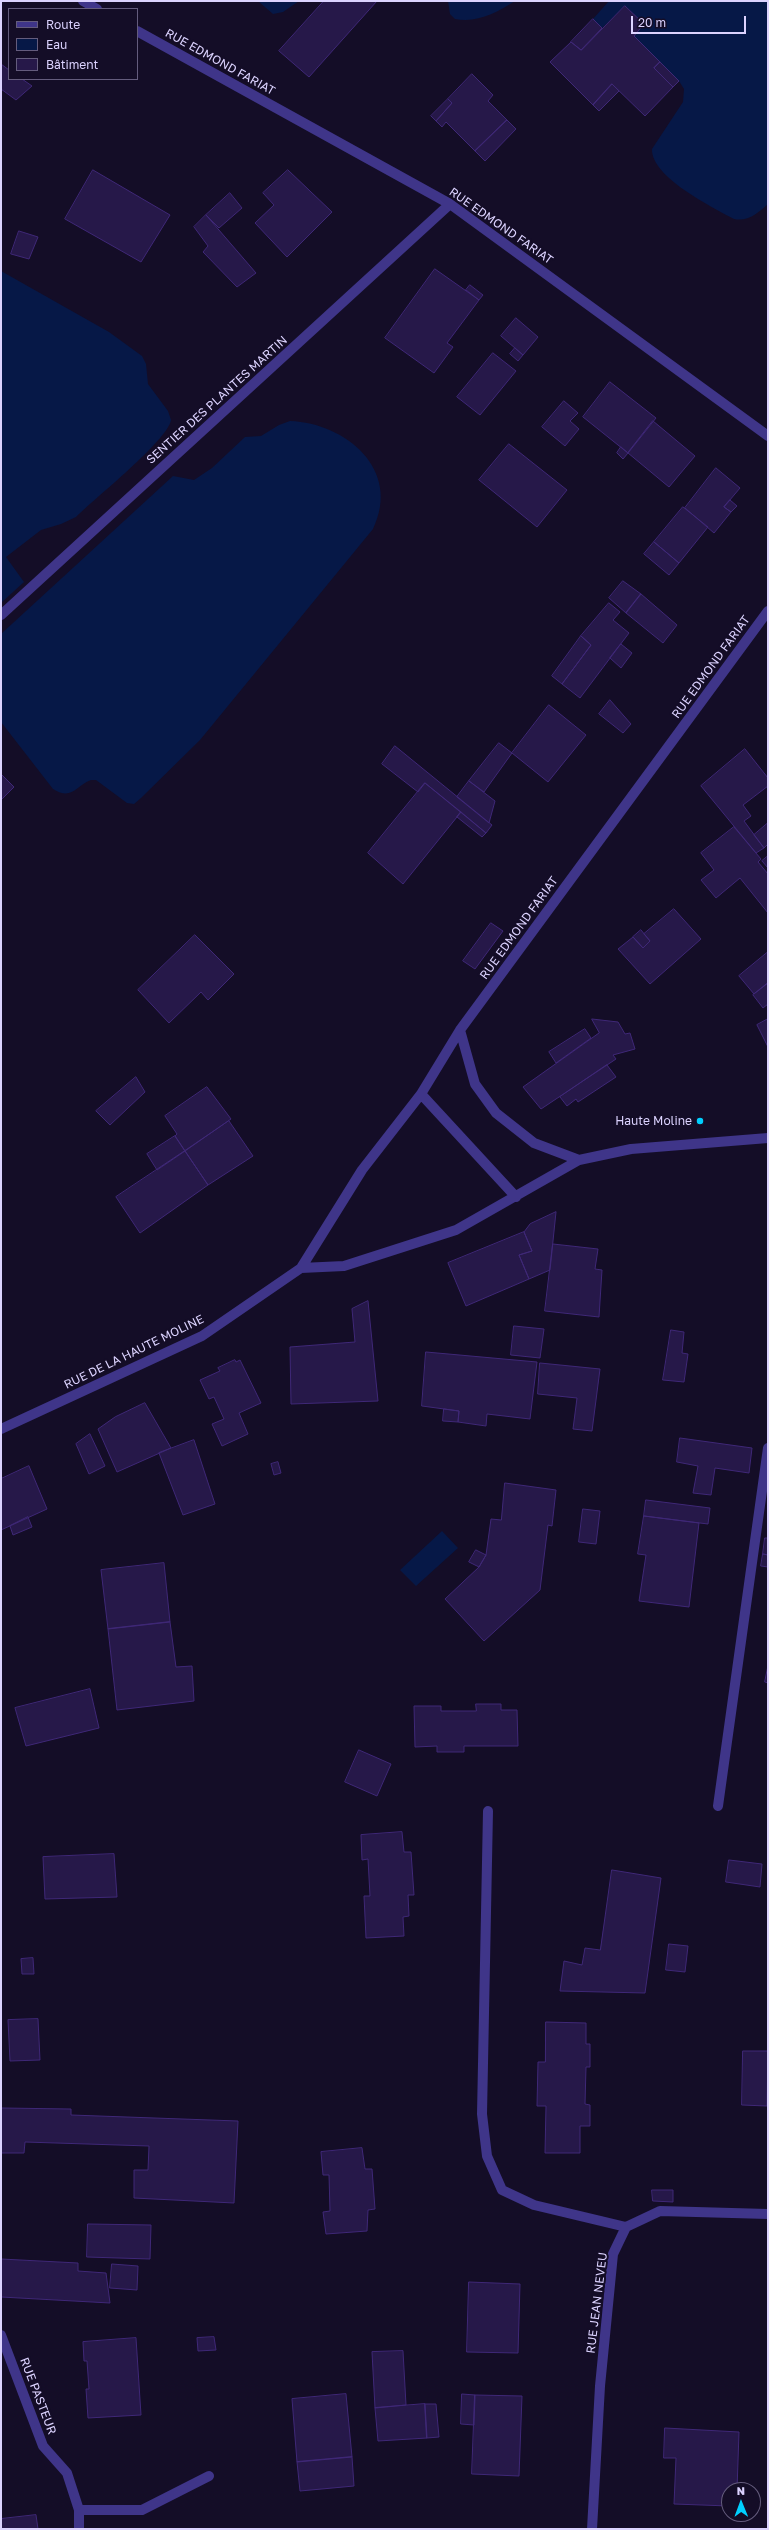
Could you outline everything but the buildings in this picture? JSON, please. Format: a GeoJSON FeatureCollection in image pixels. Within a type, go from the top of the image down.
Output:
{"type":"FeatureCollection","features":[{"type":"Feature","properties":{"kind":"street"},"geometry":{"type":"LineString","coordinates":[[83,1],[95,8]]}},
{"type":"Feature","properties":{"kind":"street","name":"RUE EDMOND FARIAT"},"geometry":{"type":"LineString","coordinates":[[138,32],[450,204],[768,436]]}},
{"type":"Feature","properties":{"kind":"street","name":"SENTIER DES PLANTES MARTIN"},"geometry":{"type":"LineString","coordinates":[[1,615],[450,204]]}},
{"type":"Feature","properties":{"kind":"street","name":"RUE EDMOND FARIAT"},"geometry":{"type":"LineString","coordinates":[[302,1268],[362,1170],[421,1094],[460,1030],[768,611]]}},
{"type":"Feature","properties":{"kind":"street"},"geometry":{"type":"LineString","coordinates":[[460,1030],[475,1084],[496,1113],[534,1143],[579,1160]]}},
{"type":"Feature","properties":{"kind":"street"},"geometry":{"type":"LineString","coordinates":[[421,1094],[516,1197]]}},
{"type":"Feature","properties":{"kind":"street"},"geometry":{"type":"LineString","coordinates":[[302,1268],[344,1266],[449,1232],[516,1197],[579,1160],[631,1149],[768,1138]]}},
{"type":"Feature","properties":{"kind":"street","name":"RUE DE LA HAUTE MOLINE"},"geometry":{"type":"LineString","coordinates":[[1,1429],[202,1336],[302,1268]]}},
{"type":"Feature","properties":{"kind":"street"},"geometry":{"type":"LineString","coordinates":[[718,1806],[768,1448]]}},
{"type":"Feature","properties":{"kind":"street"},"geometry":{"type":"LineString","coordinates":[[488,1811],[482,2114],[486,2156],[502,2190],[534,2205],[626,2227],[660,2211],[768,2214]]}},
{"type":"Feature","properties":{"kind":"street","name":"RUE JEAN NEVEU"},"geometry":{"type":"LineString","coordinates":[[592,2529],[600,2386],[614,2254],[626,2227]]}},
{"type":"Feature","properties":{"kind":"street","name":"RUE PASTEUR"},"geometry":{"type":"LineString","coordinates":[[1,2336],[44,2446],[66,2473],[79,2510],[79,2529]]}},
{"type":"Feature","properties":{"kind":"street"},"geometry":{"type":"LineString","coordinates":[[79,2510],[142,2510],[209,2476]]}},
{"type":"Feature","properties":{"kind":"water"},"geometry":{"type":"Polygon","coordinates":[[[258,1],[299,1],[283,12],[273,14],[258,1]]]}},
{"type":"Feature","properties":{"kind":"water"},"geometry":{"type":"Polygon","coordinates":[[[448,1],[515,1],[486,16],[471,20],[463,20],[455,19],[450,14],[448,1]]]}},
{"type":"Feature","properties":{"kind":"water"},"geometry":{"type":"Polygon","coordinates":[[[609,1],[768,1],[768,204],[757,213],[748,218],[739,220],[734,219],[684,190],[661,170],[654,160],[652,149],[683,102],[684,89],[679,81],[634,36],[644,24],[625,6],[602,28],[593,19],[609,1]]]}},
{"type":"Feature","properties":{"kind":"water"},"geometry":{"type":"Polygon","coordinates":[[[1,271],[109,332],[142,356],[146,364],[148,384],[168,411],[171,420],[167,429],[144,455],[76,517],[61,524],[41,530],[6,557],[24,582],[1,603],[1,271]]]}},
{"type":"Feature","properties":{"kind":"water"},"geometry":{"type":"Polygon","coordinates":[[[290,421],[311,424],[331,430],[349,440],[363,454],[374,469],[380,488],[380,508],[373,529],[200,740],[134,804],[127,803],[96,780],[91,780],[65,794],[53,789],[1,722],[1,634],[173,476],[194,480],[212,468],[245,437],[261,436],[279,425],[290,421]]]}},
{"type":"Feature","properties":{"kind":"water"},"geometry":{"type":"Polygon","coordinates":[[[442,1531],[458,1548],[416,1586],[400,1570],[442,1531]]]}},
{"type":"Feature","properties":{"kind":"place","name":"Haute Moline"},"geometry":{"type":"Point","coordinates":[700,1121]}}]}
